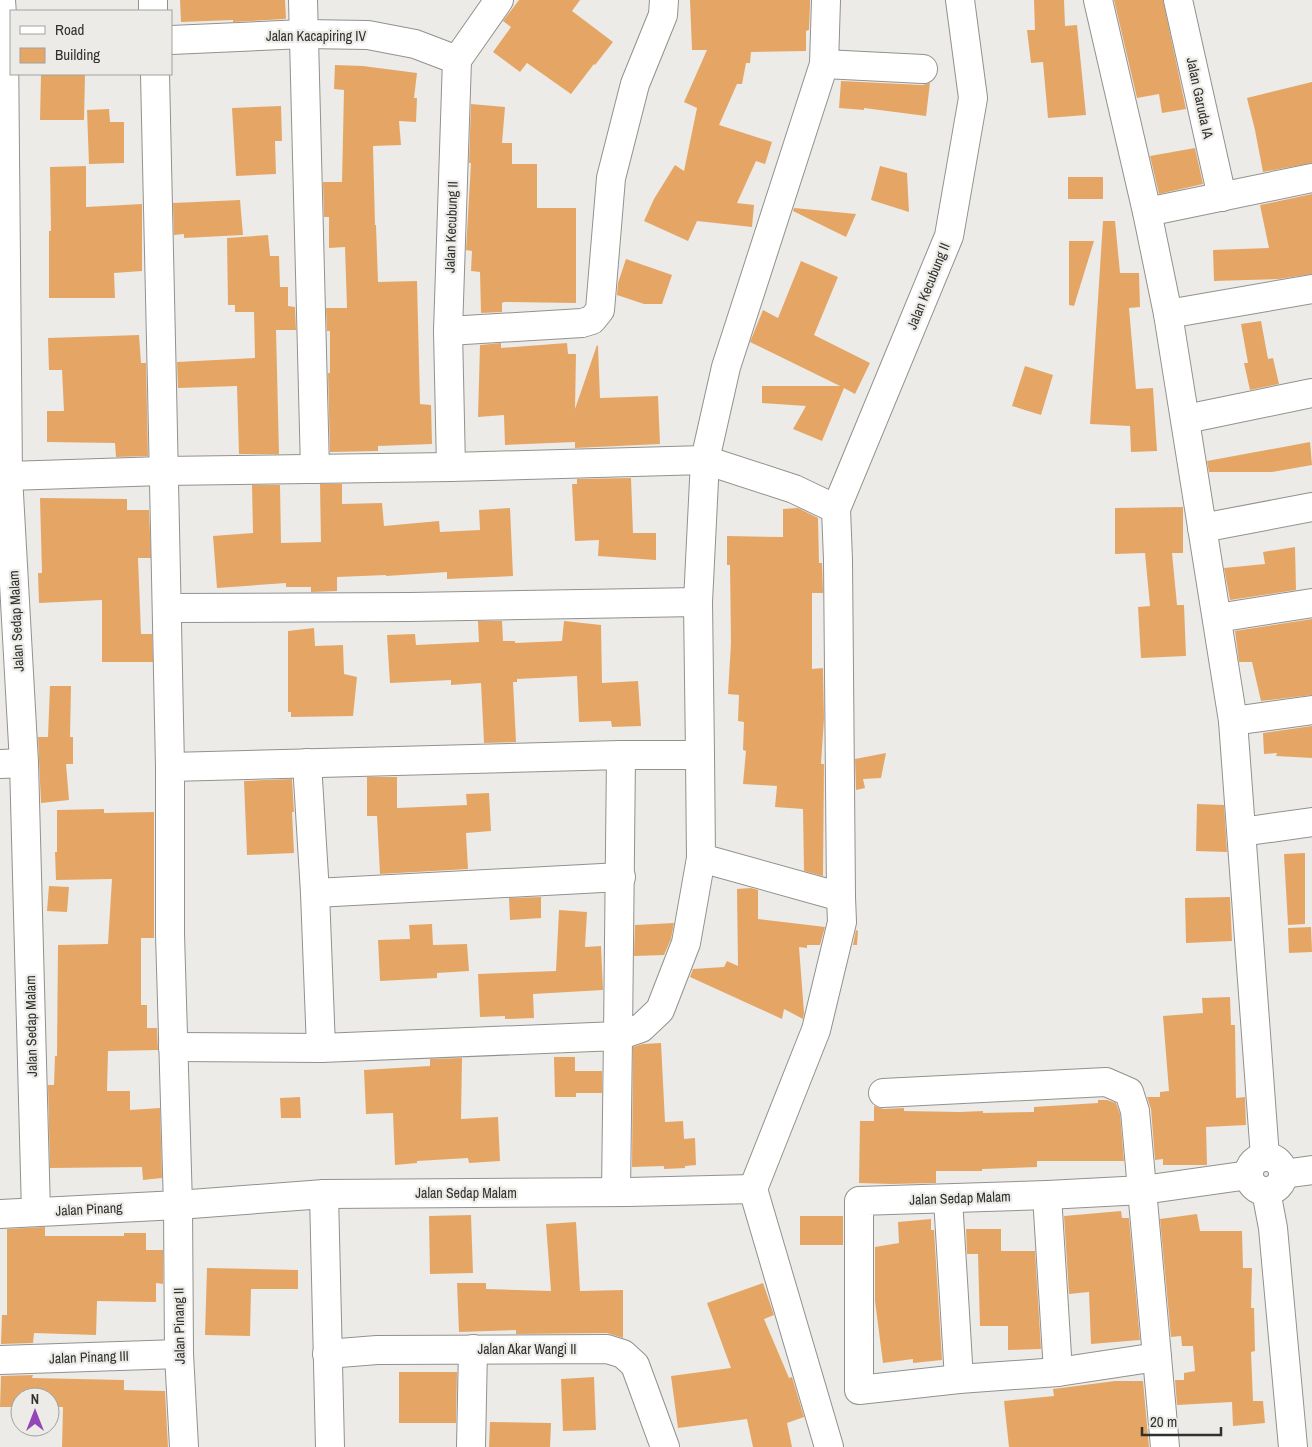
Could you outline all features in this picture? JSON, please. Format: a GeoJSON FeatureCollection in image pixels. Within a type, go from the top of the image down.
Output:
{"type":"FeatureCollection","features":[{"type":"Feature","properties":{"kind":"street","name":"Jalan Sedap Malam"},"geometry":{"type":"LineString","coordinates":[[2,0],[5,45],[8,609],[12,763],[36,1212]]}},
{"type":"Feature","properties":{"kind":"street"},"geometry":{"type":"LineString","coordinates":[[303,0],[315,469]]}},
{"type":"Feature","properties":{"kind":"street"},"geometry":{"type":"LineString","coordinates":[[457,60],[499,0]]}},
{"type":"Feature","properties":{"kind":"street"},"geometry":{"type":"LineString","coordinates":[[448,331],[582,323],[592,320],[600,310],[611,178],[635,84],[662,15],[664,0]]}},
{"type":"Feature","properties":{"kind":"street"},"geometry":{"type":"LineString","coordinates":[[173,1047],[321,1048],[618,1036],[641,1028],[660,1010],[686,943],[701,858],[698,602],[705,460],[726,367],[824,64],[826,0]]}},
{"type":"Feature","properties":{"kind":"street","name":"Jalan Kecubung II"},"geometry":{"type":"LineString","coordinates":[[753,1189],[816,1030],[842,922],[836,509],[949,236],[973,98],[960,0]]}},
{"type":"Feature","properties":{"kind":"street"},"geometry":{"type":"LineString","coordinates":[[1098,0],[1147,212],[1168,314],[1233,721],[1266,1174],[1293,1447]]}},
{"type":"Feature","properties":{"kind":"street","name":"Jalan Garuda IA"},"geometry":{"type":"LineString","coordinates":[[1178,0],[1222,197]]}},
{"type":"Feature","properties":{"kind":"street","name":"Jalan Kacapiring IV"},"geometry":{"type":"LineString","coordinates":[[172,40],[304,34],[368,35],[415,44],[457,60]]}},
{"type":"Feature","properties":{"kind":"street","name":"Jalan Kecubung II"},"geometry":{"type":"LineString","coordinates":[[452,467],[448,331],[457,60]]}},
{"type":"Feature","properties":{"kind":"street"},"geometry":{"type":"LineString","coordinates":[[824,64],[923,70]]}},
{"type":"Feature","properties":{"kind":"street","name":"Jalan Pinang II"},"geometry":{"type":"LineString","coordinates":[[155,75],[163,471],[168,608],[170,934],[178,1205],[179,1354],[184,1447]]}},
{"type":"Feature","properties":{"kind":"street"},"geometry":{"type":"LineString","coordinates":[[1147,212],[1312,178]]}},
{"type":"Feature","properties":{"kind":"street"},"geometry":{"type":"LineString","coordinates":[[1168,314],[1312,289]]}},
{"type":"Feature","properties":{"kind":"street"},"geometry":{"type":"LineString","coordinates":[[1186,419],[1312,394]]}},
{"type":"Feature","properties":{"kind":"street"},"geometry":{"type":"LineString","coordinates":[[8,476],[705,460],[794,489],[836,509]]}},
{"type":"Feature","properties":{"kind":"street"},"geometry":{"type":"LineString","coordinates":[[1202,528],[1312,507]]}},
{"type":"Feature","properties":{"kind":"street"},"geometry":{"type":"LineString","coordinates":[[168,608],[401,607],[698,602]]}},
{"type":"Feature","properties":{"kind":"street"},"geometry":{"type":"LineString","coordinates":[[1217,618],[1312,603]]}},
{"type":"Feature","properties":{"kind":"street"},"geometry":{"type":"LineString","coordinates":[[1233,721],[1312,710]]}},
{"type":"Feature","properties":{"kind":"street"},"geometry":{"type":"LineString","coordinates":[[170,767],[621,755],[700,755]]}},
{"type":"Feature","properties":{"kind":"street"},"geometry":{"type":"LineString","coordinates":[[616,1192],[621,755]]}},
{"type":"Feature","properties":{"kind":"street"},"geometry":{"type":"LineString","coordinates":[[308,763],[321,1048]]}},
{"type":"Feature","properties":{"kind":"street"},"geometry":{"type":"LineString","coordinates":[[1242,832],[1312,822]]}},
{"type":"Feature","properties":{"kind":"street"},"geometry":{"type":"LineString","coordinates":[[701,858],[841,897]]}},
{"type":"Feature","properties":{"kind":"street"},"geometry":{"type":"LineString","coordinates":[[315,893],[621,877]]}},
{"type":"Feature","properties":{"kind":"street"},"geometry":{"type":"LineString","coordinates":[[883,1093],[1106,1082],[1129,1092],[1135,1111],[1165,1447]]}},
{"type":"Feature","properties":{"kind":"street","name":"Jalan Sedap Malam"},"geometry":{"type":"LineString","coordinates":[[959,1379],[859,1390],[859,1201],[1143,1190],[1312,1170]]}},
{"type":"Feature","properties":{"kind":"street","name":"Jalan Sedap Malam"},"geometry":{"type":"LineString","coordinates":[[178,1205],[324,1194],[753,1189]]}},
{"type":"Feature","properties":{"kind":"street"},"geometry":{"type":"LineString","coordinates":[[753,1189],[829,1447]]}},
{"type":"Feature","properties":{"kind":"street"},"geometry":{"type":"LineString","coordinates":[[324,1194],[330,1447]]}},
{"type":"Feature","properties":{"kind":"street"},"geometry":{"type":"LineString","coordinates":[[1046,1195],[1058,1372]]}},
{"type":"Feature","properties":{"kind":"street"},"geometry":{"type":"LineString","coordinates":[[948,1199],[959,1379],[1058,1372],[1157,1357]]}},
{"type":"Feature","properties":{"kind":"street","name":"Jalan Pinang"},"geometry":{"type":"LineString","coordinates":[[0,1214],[178,1205]]}},
{"type":"Feature","properties":{"kind":"street"},"geometry":{"type":"LineString","coordinates":[[471,1447],[473,1349]]}},
{"type":"Feature","properties":{"kind":"street","name":"Jalan Akar Wangi II"},"geometry":{"type":"LineString","coordinates":[[327,1354],[377,1350],[607,1349],[623,1354],[635,1366],[664,1447]]}},
{"type":"Feature","properties":{"kind":"street","name":"Jalan Pinang III"},"geometry":{"type":"LineString","coordinates":[[0,1360],[179,1354]]}},
{"type":"Feature","properties":{"kind":"street"},"geometry":{"type":"LineString","coordinates":[[1285,1447],[1312,1445]]}},
{"type":"Feature","properties":{"kind":"building"},"geometry":{"type":"Polygon","coordinates":[[[180,0],[285,0],[286,18],[233,22],[233,20],[181,22],[180,0]]]}},
{"type":"Feature","properties":{"kind":"building"},"geometry":{"type":"Polygon","coordinates":[[[519,0],[580,0],[572,11],[613,42],[571,94],[527,63],[520,72],[493,52],[511,27],[503,21],[519,0]]]}},
{"type":"Feature","properties":{"kind":"building"},"geometry":{"type":"Polygon","coordinates":[[[690,0],[810,0],[810,6],[809,30],[806,31],[806,51],[751,52],[750,63],[746,63],[742,84],[737,84],[719,125],[772,142],[765,164],[756,161],[737,203],[754,205],[752,227],[697,221],[688,241],[644,221],[654,199],[675,165],[684,171],[697,108],[684,102],[707,50],[692,50],[690,0]]]}},
{"type":"Feature","properties":{"kind":"building"},"geometry":{"type":"Polygon","coordinates":[[[1034,0],[1064,0],[1065,26],[1077,25],[1086,115],[1048,118],[1043,62],[1031,63],[1027,30],[1035,30],[1034,0]]]}},
{"type":"Feature","properties":{"kind":"building"},"geometry":{"type":"Polygon","coordinates":[[[1114,0],[1163,0],[1186,109],[1162,113],[1159,94],[1137,98],[1114,0]]]}},
{"type":"Feature","properties":{"kind":"building"},"geometry":{"type":"Polygon","coordinates":[[[335,65],[363,66],[417,73],[414,98],[417,98],[416,122],[399,121],[401,145],[373,146],[375,225],[378,282],[417,281],[420,404],[431,405],[432,444],[378,446],[378,451],[330,452],[328,373],[330,373],[330,331],[327,331],[326,308],[347,308],[345,247],[329,248],[329,217],[324,217],[323,182],[342,182],[344,90],[334,89],[335,65]]]}},
{"type":"Feature","properties":{"kind":"building"},"geometry":{"type":"Polygon","coordinates":[[[41,75],[85,75],[84,120],[40,120],[41,75]]]}},
{"type":"Feature","properties":{"kind":"building"},"geometry":{"type":"Polygon","coordinates":[[[841,81],[922,85],[930,83],[926,116],[864,108],[864,110],[839,108],[841,81]]]}},
{"type":"Feature","properties":{"kind":"building"},"geometry":{"type":"Polygon","coordinates":[[[1312,82],[1312,163],[1263,172],[1247,98],[1312,82]]]}},
{"type":"Feature","properties":{"kind":"building"},"geometry":{"type":"Polygon","coordinates":[[[471,104],[505,107],[502,143],[512,143],[512,164],[537,164],[537,208],[576,208],[576,303],[504,302],[502,303],[502,312],[481,313],[480,272],[471,271],[472,251],[466,250],[471,163],[469,163],[471,104]]]}},
{"type":"Feature","properties":{"kind":"building"},"geometry":{"type":"Polygon","coordinates":[[[281,106],[282,141],[275,141],[276,174],[236,176],[232,108],[281,106]]]}},
{"type":"Feature","properties":{"kind":"building"},"geometry":{"type":"Polygon","coordinates":[[[109,109],[110,122],[124,122],[124,163],[89,164],[87,110],[109,109]]]}},
{"type":"Feature","properties":{"kind":"building"},"geometry":{"type":"Polygon","coordinates":[[[1195,148],[1203,184],[1159,194],[1150,156],[1195,148]]]}},
{"type":"Feature","properties":{"kind":"building"},"geometry":{"type":"Polygon","coordinates":[[[86,166],[86,207],[142,204],[142,271],[114,273],[115,298],[49,298],[50,167],[86,166]]]}},
{"type":"Feature","properties":{"kind":"building"},"geometry":{"type":"Polygon","coordinates":[[[880,166],[907,173],[909,212],[871,200],[880,166]]]}},
{"type":"Feature","properties":{"kind":"building"},"geometry":{"type":"Polygon","coordinates":[[[1068,177],[1103,177],[1103,199],[1068,199],[1068,177]]]}},
{"type":"Feature","properties":{"kind":"building"},"geometry":{"type":"Polygon","coordinates":[[[1312,194],[1312,274],[1279,279],[1214,281],[1213,250],[1269,248],[1260,205],[1312,194]]]}},
{"type":"Feature","properties":{"kind":"building"},"geometry":{"type":"Polygon","coordinates":[[[240,200],[243,235],[184,238],[184,234],[174,235],[173,203],[240,200]]]}},
{"type":"Feature","properties":{"kind":"building"},"geometry":{"type":"Polygon","coordinates":[[[794,208],[856,214],[846,237],[793,211],[794,208]]]}},
{"type":"Feature","properties":{"kind":"building"},"geometry":{"type":"Polygon","coordinates":[[[1103,221],[1115,221],[1120,273],[1139,273],[1140,307],[1129,308],[1136,389],[1153,388],[1157,451],[1131,452],[1130,426],[1090,424],[1103,221]]]}},
{"type":"Feature","properties":{"kind":"building"},"geometry":{"type":"Polygon","coordinates":[[[268,235],[270,256],[279,256],[280,287],[288,287],[288,306],[295,307],[296,330],[276,330],[279,454],[239,454],[237,386],[178,388],[177,362],[255,358],[254,312],[235,312],[235,305],[228,305],[227,238],[268,235]]]}},
{"type":"Feature","properties":{"kind":"building"},"geometry":{"type":"Polygon","coordinates":[[[1069,241],[1094,241],[1074,306],[1069,305],[1069,241]]]}},
{"type":"Feature","properties":{"kind":"building"},"geometry":{"type":"Polygon","coordinates":[[[626,259],[672,275],[662,304],[644,304],[617,295],[618,283],[626,259]]]}},
{"type":"Feature","properties":{"kind":"building"},"geometry":{"type":"Polygon","coordinates":[[[801,261],[838,277],[814,335],[870,363],[855,394],[844,388],[822,441],[793,429],[806,406],[762,403],[762,386],[840,386],[750,342],[763,310],[778,318],[801,261]]]}},
{"type":"Feature","properties":{"kind":"building"},"geometry":{"type":"Polygon","coordinates":[[[1261,321],[1268,359],[1273,358],[1279,384],[1250,390],[1244,363],[1248,363],[1241,324],[1261,321]]]}},
{"type":"Feature","properties":{"kind":"building"},"geometry":{"type":"Polygon","coordinates":[[[139,335],[141,363],[146,363],[148,456],[116,457],[115,443],[47,442],[47,411],[64,411],[62,370],[49,370],[48,338],[139,335]]]}},
{"type":"Feature","properties":{"kind":"building"},"geometry":{"type":"Polygon","coordinates":[[[501,343],[501,348],[567,343],[568,354],[576,354],[575,409],[597,345],[600,398],[658,396],[660,444],[575,448],[575,442],[505,445],[504,415],[478,417],[480,345],[501,343]]]}},
{"type":"Feature","properties":{"kind":"building"},"geometry":{"type":"Polygon","coordinates":[[[1025,366],[1053,375],[1041,415],[1012,406],[1025,366]]]}},
{"type":"Feature","properties":{"kind":"building"},"geometry":{"type":"Polygon","coordinates":[[[1310,442],[1312,465],[1272,472],[1209,472],[1207,461],[1310,442]]]}},
{"type":"Feature","properties":{"kind":"building"},"geometry":{"type":"Polygon","coordinates":[[[631,478],[633,533],[656,533],[656,560],[598,556],[599,540],[575,541],[572,484],[577,484],[577,479],[631,478]]]}},
{"type":"Feature","properties":{"kind":"building"},"geometry":{"type":"Polygon","coordinates":[[[320,484],[342,484],[342,504],[382,503],[384,526],[439,521],[440,532],[480,530],[479,510],[510,508],[513,576],[447,579],[447,572],[337,577],[337,591],[311,592],[311,587],[286,587],[286,583],[217,588],[213,536],[253,533],[252,485],[280,485],[281,543],[321,542],[320,484]]]}},
{"type":"Feature","properties":{"kind":"building"},"geometry":{"type":"Polygon","coordinates":[[[40,498],[127,499],[127,510],[149,510],[151,558],[138,558],[141,634],[152,634],[153,662],[102,662],[102,600],[39,603],[38,573],[42,573],[40,498]]]}},
{"type":"Feature","properties":{"kind":"building"},"geometry":{"type":"Polygon","coordinates":[[[1183,507],[1183,553],[1172,553],[1177,605],[1184,605],[1186,656],[1141,658],[1138,607],[1150,606],[1145,553],[1115,554],[1115,508],[1183,507]]]}},
{"type":"Feature","properties":{"kind":"building"},"geometry":{"type":"Polygon","coordinates":[[[798,508],[818,518],[819,563],[822,563],[823,593],[812,593],[812,669],[823,668],[824,719],[821,764],[824,764],[823,876],[804,871],[803,809],[775,807],[777,786],[743,784],[746,751],[743,750],[744,722],[738,721],[739,695],[728,694],[731,643],[730,565],[727,565],[727,536],[783,537],[783,509],[798,508]]]}},
{"type":"Feature","properties":{"kind":"building"},"geometry":{"type":"Polygon","coordinates":[[[1295,547],[1296,590],[1230,600],[1224,568],[1265,564],[1263,552],[1295,547]]]}},
{"type":"Feature","properties":{"kind":"building"},"geometry":{"type":"Polygon","coordinates":[[[1312,619],[1312,695],[1261,701],[1252,662],[1239,662],[1235,631],[1312,619]]]}},
{"type":"Feature","properties":{"kind":"building"},"geometry":{"type":"Polygon","coordinates":[[[478,621],[502,621],[503,641],[515,641],[515,643],[562,641],[564,621],[601,625],[602,683],[638,681],[641,726],[612,727],[611,721],[579,722],[577,676],[517,679],[517,682],[513,682],[516,742],[484,743],[481,683],[451,685],[451,680],[390,683],[387,635],[415,634],[416,645],[479,642],[478,621]]]}},
{"type":"Feature","properties":{"kind":"building"},"geometry":{"type":"Polygon","coordinates":[[[314,628],[315,646],[343,645],[344,674],[357,677],[353,716],[291,717],[291,712],[288,712],[288,631],[314,628]]]}},
{"type":"Feature","properties":{"kind":"building"},"geometry":{"type":"Polygon","coordinates":[[[50,686],[71,686],[70,737],[73,737],[73,764],[66,764],[69,800],[41,803],[38,737],[48,737],[50,686]]]}},
{"type":"Feature","properties":{"kind":"building"},"geometry":{"type":"Polygon","coordinates":[[[1312,726],[1312,758],[1276,756],[1277,753],[1264,754],[1263,733],[1312,726]]]}},
{"type":"Feature","properties":{"kind":"building"},"geometry":{"type":"Polygon","coordinates":[[[886,753],[881,778],[863,779],[865,788],[856,790],[855,759],[886,753]]]}},
{"type":"Feature","properties":{"kind":"building"},"geometry":{"type":"Polygon","coordinates":[[[367,777],[397,777],[397,808],[467,805],[466,794],[489,793],[491,831],[466,833],[468,869],[380,874],[377,816],[367,816],[367,777]]]}},
{"type":"Feature","properties":{"kind":"building"},"geometry":{"type":"Polygon","coordinates":[[[292,779],[294,853],[247,855],[244,781],[292,779]]]}},
{"type":"Feature","properties":{"kind":"building"},"geometry":{"type":"Polygon","coordinates":[[[1197,804],[1224,805],[1227,852],[1196,851],[1197,804]]]}},
{"type":"Feature","properties":{"kind":"building"},"geometry":{"type":"Polygon","coordinates":[[[104,809],[104,813],[154,812],[154,938],[141,938],[141,1005],[147,1005],[147,1028],[157,1028],[158,1050],[108,1051],[107,1091],[130,1091],[130,1110],[160,1108],[162,1178],[143,1180],[142,1167],[50,1168],[48,1085],[54,1085],[55,1056],[57,1056],[58,945],[108,944],[112,879],[56,880],[57,810],[104,809]]]}},
{"type":"Feature","properties":{"kind":"building"},"geometry":{"type":"Polygon","coordinates":[[[1305,853],[1305,924],[1288,925],[1284,854],[1305,853]]]}},
{"type":"Feature","properties":{"kind":"building"},"geometry":{"type":"Polygon","coordinates":[[[49,886],[69,887],[67,912],[47,911],[49,886]]]}},
{"type":"Feature","properties":{"kind":"building"},"geometry":{"type":"Polygon","coordinates":[[[751,888],[758,890],[758,919],[825,927],[820,945],[807,945],[807,948],[799,947],[803,1019],[784,1009],[782,1019],[690,977],[693,969],[724,967],[727,961],[738,966],[737,889],[751,888]]]}},
{"type":"Feature","properties":{"kind":"building"},"geometry":{"type":"Polygon","coordinates":[[[541,897],[541,918],[510,920],[509,898],[541,897]]]}},
{"type":"Feature","properties":{"kind":"building"},"geometry":{"type":"Polygon","coordinates":[[[1230,897],[1232,941],[1186,943],[1185,898],[1230,897]]]}},
{"type":"Feature","properties":{"kind":"building"},"geometry":{"type":"Polygon","coordinates":[[[559,910],[587,912],[585,947],[601,946],[603,990],[533,994],[534,1018],[505,1019],[505,1016],[480,1017],[478,974],[556,971],[559,910]]]}},
{"type":"Feature","properties":{"kind":"building"},"geometry":{"type":"Polygon","coordinates":[[[674,923],[671,939],[664,955],[634,956],[635,925],[674,923]]]}},
{"type":"Feature","properties":{"kind":"building"},"geometry":{"type":"Polygon","coordinates":[[[432,924],[433,945],[467,944],[469,971],[437,973],[437,978],[380,981],[378,940],[410,939],[409,925],[432,924]]]}},
{"type":"Feature","properties":{"kind":"building"},"geometry":{"type":"Polygon","coordinates":[[[1311,927],[1312,952],[1289,953],[1288,928],[1311,927]]]}},
{"type":"Feature","properties":{"kind":"building"},"geometry":{"type":"Polygon","coordinates":[[[856,930],[858,931],[857,945],[853,945],[856,930]]]}},
{"type":"Feature","properties":{"kind":"building"},"geometry":{"type":"Polygon","coordinates":[[[1230,997],[1231,1025],[1235,1025],[1236,1098],[1245,1097],[1246,1125],[1206,1127],[1207,1165],[1163,1165],[1163,1159],[1155,1160],[1151,1109],[1147,1097],[1160,1097],[1160,1092],[1169,1091],[1163,1016],[1203,1013],[1202,998],[1230,997]]]}},
{"type":"Feature","properties":{"kind":"building"},"geometry":{"type":"Polygon","coordinates":[[[661,1043],[665,1122],[683,1121],[684,1139],[695,1138],[696,1165],[685,1166],[685,1168],[664,1169],[664,1166],[632,1167],[633,1047],[643,1044],[661,1043]]]}},
{"type":"Feature","properties":{"kind":"building"},"geometry":{"type":"Polygon","coordinates":[[[554,1057],[575,1057],[575,1071],[602,1071],[602,1093],[576,1093],[576,1097],[555,1097],[554,1057]]]}},
{"type":"Feature","properties":{"kind":"building"},"geometry":{"type":"Polygon","coordinates":[[[462,1058],[461,1119],[498,1117],[500,1161],[469,1163],[468,1158],[417,1161],[417,1163],[395,1165],[393,1113],[366,1114],[364,1070],[430,1066],[430,1059],[462,1058]]]}},
{"type":"Feature","properties":{"kind":"building"},"geometry":{"type":"Polygon","coordinates":[[[300,1097],[301,1118],[281,1118],[280,1098],[300,1097]]]}},
{"type":"Feature","properties":{"kind":"building"},"geometry":{"type":"Polygon","coordinates":[[[1098,1100],[1116,1103],[1120,1114],[1124,1161],[1037,1161],[1037,1167],[982,1169],[982,1171],[936,1171],[936,1183],[859,1183],[860,1121],[874,1121],[874,1106],[884,1109],[904,1108],[904,1111],[1034,1112],[1034,1107],[1098,1103],[1098,1100]]]}},
{"type":"Feature","properties":{"kind":"building"},"geometry":{"type":"Polygon","coordinates":[[[1121,1211],[1122,1218],[1129,1218],[1140,1340],[1091,1344],[1089,1292],[1069,1294],[1064,1216],[1121,1211]]]}},
{"type":"Feature","properties":{"kind":"building"},"geometry":{"type":"Polygon","coordinates":[[[1197,1214],[1200,1231],[1242,1231],[1243,1268],[1252,1268],[1251,1308],[1254,1308],[1255,1351],[1251,1352],[1253,1401],[1263,1401],[1265,1423],[1233,1426],[1232,1402],[1177,1405],[1175,1380],[1184,1380],[1184,1373],[1195,1371],[1193,1346],[1182,1346],[1181,1336],[1171,1337],[1160,1219],[1197,1214]]]}},
{"type":"Feature","properties":{"kind":"building"},"geometry":{"type":"Polygon","coordinates":[[[471,1215],[473,1273],[430,1274],[429,1216],[471,1215]]]}},
{"type":"Feature","properties":{"kind":"building"},"geometry":{"type":"Polygon","coordinates":[[[800,1216],[843,1216],[843,1245],[800,1245],[800,1216]]]}},
{"type":"Feature","properties":{"kind":"building"},"geometry":{"type":"Polygon","coordinates":[[[931,1219],[931,1230],[934,1230],[942,1360],[913,1363],[913,1359],[883,1363],[875,1301],[875,1247],[899,1243],[898,1222],[931,1219]]]}},
{"type":"Feature","properties":{"kind":"building"},"geometry":{"type":"Polygon","coordinates":[[[576,1222],[580,1291],[623,1290],[623,1338],[607,1333],[516,1334],[516,1330],[459,1332],[457,1283],[486,1283],[486,1289],[551,1291],[546,1224],[576,1222]]]}},
{"type":"Feature","properties":{"kind":"building"},"geometry":{"type":"Polygon","coordinates":[[[45,1227],[45,1236],[124,1236],[124,1233],[146,1233],[146,1250],[163,1250],[163,1284],[156,1283],[156,1302],[97,1301],[96,1335],[34,1333],[33,1343],[1,1344],[2,1315],[7,1315],[7,1229],[45,1227]]]}},
{"type":"Feature","properties":{"kind":"building"},"geometry":{"type":"Polygon","coordinates":[[[966,1229],[1001,1229],[1001,1251],[1035,1251],[1041,1349],[1008,1350],[1008,1326],[980,1326],[978,1254],[967,1254],[966,1229]]]}},
{"type":"Feature","properties":{"kind":"building"},"geometry":{"type":"Polygon","coordinates":[[[207,1268],[298,1270],[298,1289],[251,1289],[250,1336],[205,1335],[207,1268]]]}},
{"type":"Feature","properties":{"kind":"building"},"geometry":{"type":"Polygon","coordinates":[[[763,1283],[774,1315],[764,1319],[789,1378],[792,1377],[804,1417],[787,1423],[792,1447],[753,1447],[747,1419],[678,1428],[671,1376],[731,1368],[707,1303],[763,1283]]]}},
{"type":"Feature","properties":{"kind":"building"},"geometry":{"type":"Polygon","coordinates":[[[399,1372],[457,1372],[456,1423],[399,1423],[399,1372]]]}},
{"type":"Feature","properties":{"kind":"building"},"geometry":{"type":"Polygon","coordinates":[[[33,1375],[32,1378],[124,1380],[124,1390],[165,1391],[168,1447],[62,1447],[63,1407],[60,1407],[60,1387],[10,1387],[10,1407],[0,1407],[1,1376],[33,1375]]]}},
{"type":"Feature","properties":{"kind":"building"},"geometry":{"type":"Polygon","coordinates":[[[594,1377],[596,1430],[563,1431],[561,1379],[594,1377]]]}},
{"type":"Feature","properties":{"kind":"building"},"geometry":{"type":"Polygon","coordinates":[[[1115,1381],[1143,1381],[1149,1447],[1009,1447],[1004,1401],[1054,1396],[1053,1389],[1115,1381]]]}},
{"type":"Feature","properties":{"kind":"building"},"geometry":{"type":"Polygon","coordinates":[[[490,1422],[551,1423],[550,1447],[489,1447],[490,1422]]]}}]}
